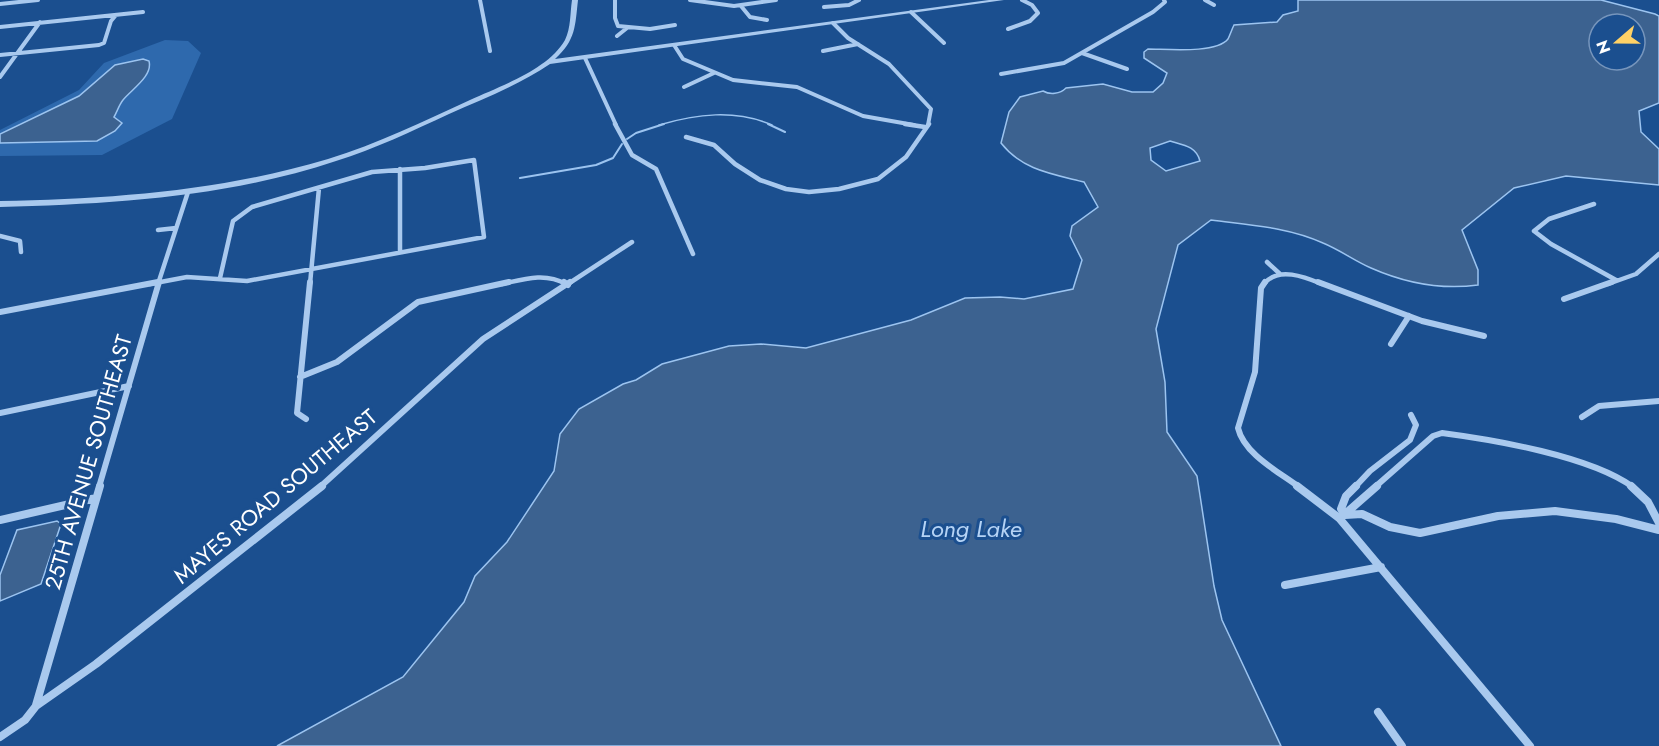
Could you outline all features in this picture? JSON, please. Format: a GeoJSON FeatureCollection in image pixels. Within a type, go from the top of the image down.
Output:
{"type":"FeatureCollection","features":[{"type":"Feature","properties":{"kind":"street"},"geometry":{"type":"LineString","coordinates":[[0,4],[38,0]]}},
{"type":"Feature","properties":{"kind":"street"},"geometry":{"type":"LineString","coordinates":[[480,0],[490,51]]}},
{"type":"Feature","properties":{"kind":"street"},"geometry":{"type":"LineString","coordinates":[[1,205],[117,200],[188,192],[273,176],[357,151],[423,124],[548,63],[562,51],[570,37],[575,0]]}},
{"type":"Feature","properties":{"kind":"street"},"geometry":{"type":"LineString","coordinates":[[615,0],[615,22],[618,26],[659,28],[675,25]]}},
{"type":"Feature","properties":{"kind":"street"},"geometry":{"type":"LineString","coordinates":[[690,0],[716,5],[741,6],[776,0]]}},
{"type":"Feature","properties":{"kind":"street"},"geometry":{"type":"LineString","coordinates":[[824,7],[849,5],[859,0]]}},
{"type":"Feature","properties":{"kind":"street"},"geometry":{"type":"LineString","coordinates":[[548,63],[1001,0]]}},
{"type":"Feature","properties":{"kind":"street"},"geometry":{"type":"LineString","coordinates":[[1008,28],[1024,24],[1038,14],[1032,5],[1022,0]]}},
{"type":"Feature","properties":{"kind":"street"},"geometry":{"type":"LineString","coordinates":[[1001,74],[1064,63],[1153,12],[1165,2],[1164,0]]}},
{"type":"Feature","properties":{"kind":"street"},"geometry":{"type":"LineString","coordinates":[[1205,0],[1214,5]]}},
{"type":"Feature","properties":{"kind":"street"},"geometry":{"type":"LineString","coordinates":[[741,6],[750,17],[767,20]]}},
{"type":"Feature","properties":{"kind":"street"},"geometry":{"type":"LineString","coordinates":[[0,27],[143,12]]}},
{"type":"Feature","properties":{"kind":"street"},"geometry":{"type":"LineString","coordinates":[[911,12],[944,43]]}},
{"type":"Feature","properties":{"kind":"street"},"geometry":{"type":"LineString","coordinates":[[0,55],[102,44],[111,21],[117,14]]}},
{"type":"Feature","properties":{"kind":"street"},"geometry":{"type":"LineString","coordinates":[[0,77],[40,22]]}},
{"type":"Feature","properties":{"kind":"street"},"geometry":{"type":"LineString","coordinates":[[686,137],[714,145],[735,164],[760,180],[786,189],[809,192],[839,189],[878,179],[906,157],[929,124],[932,118],[928,104],[883,59],[845,35],[833,23]]}},
{"type":"Feature","properties":{"kind":"street"},"geometry":{"type":"LineString","coordinates":[[617,36],[627,28]]}},
{"type":"Feature","properties":{"kind":"street"},"geometry":{"type":"LineString","coordinates":[[823,51],[858,44]]}},
{"type":"Feature","properties":{"kind":"street"},"geometry":{"type":"LineString","coordinates":[[674,45],[683,59],[744,83],[797,87],[863,116],[925,127]]}},
{"type":"Feature","properties":{"kind":"street"},"geometry":{"type":"LineString","coordinates":[[1082,53],[1127,69]]}},
{"type":"Feature","properties":{"kind":"street"},"geometry":{"type":"LineString","coordinates":[[585,58],[625,145],[632,155],[656,169],[693,254]]}},
{"type":"Feature","properties":{"kind":"street"},"geometry":{"type":"LineString","coordinates":[[684,87],[714,73]]}},
{"type":"Feature","properties":{"kind":"street"},"geometry":{"type":"LineString","coordinates":[[0,312],[196,276],[220,278],[247,280],[484,237],[474,160],[425,168],[372,172],[252,207],[233,221],[220,278]]}},
{"type":"Feature","properties":{"kind":"street"},"geometry":{"type":"LineString","coordinates":[[400,169],[400,252]]}},
{"type":"Feature","properties":{"kind":"street"},"geometry":{"type":"LineString","coordinates":[[306,419],[297,413],[319,188]]}},
{"type":"Feature","properties":{"kind":"street","name":"25TH AVENUE SOUTHEAST"},"geometry":{"type":"LineString","coordinates":[[36,706],[159,282],[188,192]]}},
{"type":"Feature","properties":{"kind":"street"},"geometry":{"type":"LineString","coordinates":[[1594,204],[1549,219],[1534,231],[1551,244],[1616,280]]}},
{"type":"Feature","properties":{"kind":"street"},"geometry":{"type":"LineString","coordinates":[[158,230],[176,228]]}},
{"type":"Feature","properties":{"kind":"street"},"geometry":{"type":"LineString","coordinates":[[0,236],[8,236],[20,241],[21,252]]}},
{"type":"Feature","properties":{"kind":"street","name":"MAYES ROAD SOUTHEAST"},"geometry":{"type":"LineString","coordinates":[[0,738],[25,720],[36,706],[82,674],[307,500],[487,336],[632,242]]}},
{"type":"Feature","properties":{"kind":"street"},"geometry":{"type":"LineString","coordinates":[[1564,299],[1641,270],[1659,254]]}},
{"type":"Feature","properties":{"kind":"street"},"geometry":{"type":"LineString","coordinates":[[1267,262],[1280,274]]}},
{"type":"Feature","properties":{"kind":"street"},"geometry":{"type":"LineString","coordinates":[[1484,336],[1435,325],[1312,279],[1280,274],[1267,280],[1261,288],[1255,372],[1238,428],[1240,436],[1252,451],[1342,516],[1381,567],[1530,746]]}},
{"type":"Feature","properties":{"kind":"street"},"geometry":{"type":"LineString","coordinates":[[300,377],[315,374],[338,363],[408,307],[422,300],[541,276],[556,278],[568,285]]}},
{"type":"Feature","properties":{"kind":"street"},"geometry":{"type":"LineString","coordinates":[[1391,344],[1409,316]]}},
{"type":"Feature","properties":{"kind":"street"},"geometry":{"type":"LineString","coordinates":[[0,413],[129,386]]}},
{"type":"Feature","properties":{"kind":"street"},"geometry":{"type":"LineString","coordinates":[[1582,417],[1599,406],[1659,401]]}},
{"type":"Feature","properties":{"kind":"street"},"geometry":{"type":"LineString","coordinates":[[1342,516],[1341,509],[1346,496],[1370,471],[1410,440],[1416,425],[1411,415]]}},
{"type":"Feature","properties":{"kind":"street"},"geometry":{"type":"LineString","coordinates":[[1342,516],[1433,436],[1442,433],[1531,450],[1616,476],[1641,494],[1655,509],[1659,522]]}},
{"type":"Feature","properties":{"kind":"street"},"geometry":{"type":"LineString","coordinates":[[0,520],[96,498]]}},
{"type":"Feature","properties":{"kind":"street"},"geometry":{"type":"LineString","coordinates":[[1342,516],[1362,514],[1390,527],[1420,532],[1498,516],[1555,511],[1616,519],[1659,530]]}},
{"type":"Feature","properties":{"kind":"street"},"geometry":{"type":"LineString","coordinates":[[1285,585],[1381,567]]}},
{"type":"Feature","properties":{"kind":"street"},"geometry":{"type":"LineString","coordinates":[[1378,712],[1402,746]]}},
{"type":"Feature","properties":{"kind":"shaded area"},"geometry":{"type":"Polygon","coordinates":[[[165,40],[188,41],[201,53],[172,119],[102,155],[0,156],[0,130],[79,90],[104,63],[165,40]]]}},
{"type":"Feature","properties":{"kind":"water","name":"Long Lake"},"geometry":{"type":"Polygon","coordinates":[[[1298,0],[1601,0],[1655,14],[1659,16],[1659,103],[1639,111],[1641,132],[1659,149],[1659,185],[1566,176],[1514,188],[1462,230],[1478,270],[1478,285],[1437,286],[1397,278],[1310,238],[1254,225],[1211,220],[1178,245],[1156,329],[1165,382],[1167,432],[1197,476],[1214,586],[1222,620],[1281,746],[277,746],[403,677],[464,602],[475,576],[507,542],[554,471],[560,434],[579,409],[662,364],[729,346],[761,344],[806,348],[911,320],[965,298],[1024,299],[1073,289],[1082,260],[1070,236],[1072,226],[1098,207],[1084,182],[1038,170],[1018,159],[1001,143],[1009,112],[1020,97],[1043,91],[1055,93],[1066,88],[1103,84],[1132,92],[1153,92],[1163,83],[1167,73],[1144,58],[1144,52],[1148,49],[1190,50],[1213,47],[1228,39],[1234,25],[1277,22],[1283,15],[1298,11],[1298,0]],[[1170,141],[1150,148],[1151,160],[1166,171],[1200,161],[1192,149],[1170,141]]]}},
{"type":"Feature","properties":{"kind":"water"},"geometry":{"type":"Polygon","coordinates":[[[143,59],[149,61],[148,72],[120,104],[114,117],[122,123],[115,131],[97,141],[0,143],[0,134],[79,96],[115,65],[143,59]]]}},
{"type":"Feature","properties":{"kind":"water"},"geometry":{"type":"Polygon","coordinates":[[[57,521],[61,524],[41,584],[0,601],[0,575],[17,530],[57,521]]]}},
{"type":"Feature","properties":{"kind":"waterway"},"geometry":{"type":"LineString","coordinates":[[659,125],[687,118],[715,115],[744,117],[772,125]]}},
{"type":"Feature","properties":{"kind":"waterway"},"geometry":{"type":"LineString","coordinates":[[627,139],[636,133],[664,124]]}},
{"type":"Feature","properties":{"kind":"waterway"},"geometry":{"type":"LineString","coordinates":[[768,124],[785,132]]}},
{"type":"Feature","properties":{"kind":"waterway"},"geometry":{"type":"LineString","coordinates":[[520,178],[596,165],[613,158],[622,144]]}}]}
